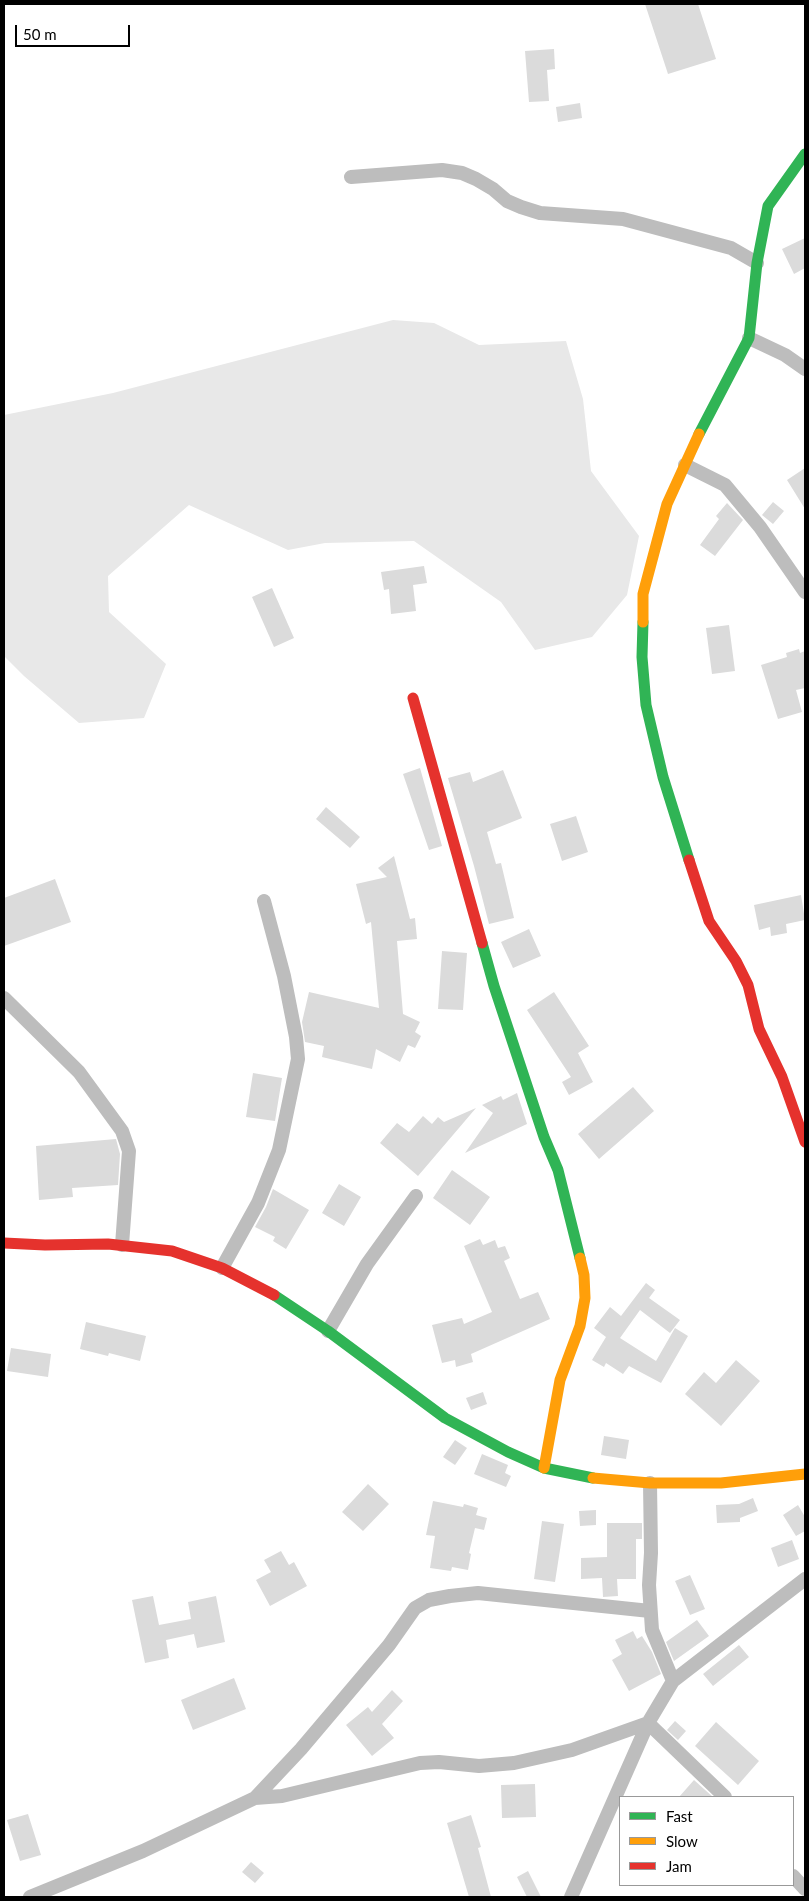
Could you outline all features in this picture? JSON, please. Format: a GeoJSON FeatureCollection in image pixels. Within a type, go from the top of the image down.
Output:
{"type":"FeatureCollection","features":[{"type":"Feature","properties":{"kind":"street"},"geometry":{"type":"LineString","coordinates":[[805,154],[768,206],[758,263],[749,338],[667,504],[643,594],[642,657],[646,705],[663,777],[694,877],[710,921],[736,961],[748,985],[760,1029],[782,1077],[805,1142]]}},
{"type":"Feature","properties":{"kind":"street"},"geometry":{"type":"LineString","coordinates":[[351,177],[442,170],[462,173],[493,189],[507,201],[540,213],[623,219],[731,248],[758,263]]}},
{"type":"Feature","properties":{"kind":"street"},"geometry":{"type":"LineString","coordinates":[[749,338],[785,355],[805,369]]}},
{"type":"Feature","properties":{"kind":"street"},"geometry":{"type":"LineString","coordinates":[[685,465],[725,485],[760,527],[805,592]]}},
{"type":"Feature","properties":{"kind":"street"},"geometry":{"type":"LineString","coordinates":[[412,698],[494,986],[544,1137],[558,1170],[584,1275],[586,1298],[580,1326],[560,1380],[544,1468]]}},
{"type":"Feature","properties":{"kind":"street"},"geometry":{"type":"LineString","coordinates":[[222,1268],[258,1203],[279,1150],[298,1059],[296,1037],[286,985],[264,901]]}},
{"type":"Feature","properties":{"kind":"street"},"geometry":{"type":"LineString","coordinates":[[4,998],[80,1072],[122,1132],[129,1150],[122,1245]]}},
{"type":"Feature","properties":{"kind":"street"},"geometry":{"type":"LineString","coordinates":[[328,1331],[367,1264],[416,1196]]}},
{"type":"Feature","properties":{"kind":"street"},"geometry":{"type":"LineString","coordinates":[[4,1243],[122,1245],[172,1251],[222,1268],[265,1289],[328,1331],[445,1418],[508,1452],[544,1468],[594,1478],[650,1483],[721,1483],[805,1474]]}},
{"type":"Feature","properties":{"kind":"street"},"geometry":{"type":"LineString","coordinates":[[650,1483],[652,1517],[649,1585],[652,1630],[673,1681]]}},
{"type":"Feature","properties":{"kind":"street"},"geometry":{"type":"LineString","coordinates":[[571,1897],[648,1722],[673,1681],[805,1578]]}},
{"type":"Feature","properties":{"kind":"street"},"geometry":{"type":"LineString","coordinates":[[255,1798],[301,1748],[389,1645],[415,1608],[429,1600],[478,1593],[650,1611]]}},
{"type":"Feature","properties":{"kind":"street"},"geometry":{"type":"LineString","coordinates":[[30,1897],[143,1851],[255,1798],[282,1796],[420,1763],[439,1762],[479,1766],[514,1763],[572,1750],[648,1722]]}},
{"type":"Feature","properties":{"kind":"street"},"geometry":{"type":"LineString","coordinates":[[648,1722],[724,1796]]}},
{"type":"Feature","properties":{"kind":"street"},"geometry":{"type":"LineString","coordinates":[[794,1877],[805,1888]]}},
{"type":"Feature","properties":{"kind":"shaded area"},"geometry":{"type":"Polygon","coordinates":[[[393,320],[434,323],[479,345],[566,341],[583,399],[591,471],[639,536],[627,595],[592,637],[535,650],[501,602],[414,541],[325,543],[288,550],[189,505],[108,576],[109,612],[166,664],[144,718],[79,723],[24,676],[4,656],[4,415],[113,393],[393,320]]]}},
{"type":"Feature","properties":{"kind":"building"},"geometry":{"type":"Polygon","coordinates":[[[645,4],[698,4],[716,59],[668,74],[645,4]]]}},
{"type":"Feature","properties":{"kind":"building"},"geometry":{"type":"Polygon","coordinates":[[[554,49],[555,69],[547,70],[549,101],[529,102],[525,51],[554,49]]]}},
{"type":"Feature","properties":{"kind":"building"},"geometry":{"type":"Polygon","coordinates":[[[580,103],[582,118],[558,122],[556,107],[580,103]]]}},
{"type":"Feature","properties":{"kind":"building"},"geometry":{"type":"Polygon","coordinates":[[[805,238],[805,268],[794,274],[782,249],[805,238]]]}},
{"type":"Feature","properties":{"kind":"building"},"geometry":{"type":"Polygon","coordinates":[[[805,468],[805,509],[787,480],[805,468]]]}},
{"type":"Feature","properties":{"kind":"building"},"geometry":{"type":"Polygon","coordinates":[[[773,502],[784,511],[773,524],[762,515],[773,502]]]}},
{"type":"Feature","properties":{"kind":"building"},"geometry":{"type":"Polygon","coordinates":[[[727,503],[743,520],[715,556],[700,545],[719,519],[716,516],[727,503]]]}},
{"type":"Feature","properties":{"kind":"building"},"geometry":{"type":"Polygon","coordinates":[[[424,566],[427,583],[413,585],[416,611],[391,614],[389,589],[384,590],[381,572],[424,566]]]}},
{"type":"Feature","properties":{"kind":"building"},"geometry":{"type":"Polygon","coordinates":[[[272,588],[294,638],[274,647],[252,597],[272,588]]]}},
{"type":"Feature","properties":{"kind":"building"},"geometry":{"type":"Polygon","coordinates":[[[729,625],[735,671],[712,674],[706,628],[729,625]]]}},
{"type":"Feature","properties":{"kind":"building"},"geometry":{"type":"Polygon","coordinates":[[[799,649],[800,653],[805,651],[805,688],[796,690],[802,712],[778,719],[761,665],[787,657],[786,653],[799,649]]]}},
{"type":"Feature","properties":{"kind":"building"},"geometry":{"type":"Polygon","coordinates":[[[420,768],[442,846],[429,850],[403,774],[420,768]]]}},
{"type":"Feature","properties":{"kind":"building"},"geometry":{"type":"Polygon","coordinates":[[[503,770],[522,818],[487,832],[496,864],[501,863],[514,918],[489,924],[448,778],[470,772],[473,782],[503,770]]]}},
{"type":"Feature","properties":{"kind":"building"},"geometry":{"type":"Polygon","coordinates":[[[326,807],[360,837],[350,848],[316,819],[326,807]]]}},
{"type":"Feature","properties":{"kind":"building"},"geometry":{"type":"Polygon","coordinates":[[[576,816],[588,852],[562,861],[550,824],[576,816]]]}},
{"type":"Feature","properties":{"kind":"building"},"geometry":{"type":"Polygon","coordinates":[[[394,856],[410,919],[415,918],[417,939],[397,941],[403,1014],[420,1022],[415,1032],[421,1036],[415,1048],[408,1045],[400,1062],[376,1049],[372,1069],[322,1057],[324,1046],[305,1042],[302,1022],[309,992],[379,1008],[371,922],[366,924],[356,884],[387,877],[378,868],[394,856]]]}},
{"type":"Feature","properties":{"kind":"building"},"geometry":{"type":"Polygon","coordinates":[[[55,879],[71,922],[4,946],[4,898],[55,879]]]}},
{"type":"Feature","properties":{"kind":"building"},"geometry":{"type":"Polygon","coordinates":[[[801,895],[805,920],[786,924],[787,933],[771,936],[770,927],[759,930],[754,905],[801,895]]]}},
{"type":"Feature","properties":{"kind":"building"},"geometry":{"type":"Polygon","coordinates":[[[529,929],[541,956],[513,968],[501,942],[529,929]]]}},
{"type":"Feature","properties":{"kind":"building"},"geometry":{"type":"Polygon","coordinates":[[[442,951],[467,953],[463,1010],[438,1009],[442,951]]]}},
{"type":"Feature","properties":{"kind":"building"},"geometry":{"type":"Polygon","coordinates":[[[554,992],[589,1046],[578,1053],[593,1082],[569,1095],[562,1082],[571,1077],[527,1010],[554,992]]]}},
{"type":"Feature","properties":{"kind":"building"},"geometry":{"type":"Polygon","coordinates":[[[253,1073],[282,1078],[275,1121],[246,1117],[253,1073]]]}},
{"type":"Feature","properties":{"kind":"building"},"geometry":{"type":"Polygon","coordinates":[[[633,1087],[654,1111],[599,1159],[578,1134],[633,1087]]]}},
{"type":"Feature","properties":{"kind":"building"},"geometry":{"type":"Polygon","coordinates":[[[517,1093],[527,1124],[465,1153],[493,1113],[482,1105],[501,1096],[503,1100],[517,1093]]]}},
{"type":"Feature","properties":{"kind":"building"},"geometry":{"type":"Polygon","coordinates":[[[476,1108],[418,1176],[380,1143],[397,1123],[409,1132],[423,1116],[432,1124],[438,1117],[444,1122],[476,1108]]]}},
{"type":"Feature","properties":{"kind":"building"},"geometry":{"type":"Polygon","coordinates":[[[116,1139],[120,1154],[118,1185],[72,1188],[73,1197],[39,1200],[36,1146],[116,1139]]]}},
{"type":"Feature","properties":{"kind":"building"},"geometry":{"type":"Polygon","coordinates":[[[452,1170],[490,1197],[470,1225],[433,1198],[452,1170]]]}},
{"type":"Feature","properties":{"kind":"building"},"geometry":{"type":"Polygon","coordinates":[[[339,1184],[361,1197],[344,1226],[322,1213],[339,1184]]]}},
{"type":"Feature","properties":{"kind":"building"},"geometry":{"type":"Polygon","coordinates":[[[273,1189],[309,1210],[286,1249],[273,1241],[275,1237],[255,1227],[273,1189]]]}},
{"type":"Feature","properties":{"kind":"building"},"geometry":{"type":"Polygon","coordinates":[[[480,1239],[483,1245],[495,1240],[498,1248],[505,1246],[510,1258],[504,1261],[520,1299],[538,1292],[550,1319],[471,1354],[473,1362],[456,1367],[455,1360],[442,1363],[432,1325],[462,1318],[464,1324],[492,1312],[464,1246],[480,1239]]]}},
{"type":"Feature","properties":{"kind":"building"},"geometry":{"type":"Polygon","coordinates":[[[646,1283],[655,1290],[649,1298],[680,1320],[670,1333],[640,1310],[620,1338],[656,1361],[675,1328],[688,1336],[661,1383],[629,1366],[623,1374],[606,1363],[604,1367],[592,1360],[606,1337],[594,1328],[610,1307],[621,1316],[646,1283]]]}},
{"type":"Feature","properties":{"kind":"building"},"geometry":{"type":"Polygon","coordinates":[[[86,1322],[146,1336],[140,1361],[109,1353],[108,1356],[80,1349],[86,1322]]]}},
{"type":"Feature","properties":{"kind":"building"},"geometry":{"type":"Polygon","coordinates":[[[11,1348],[51,1354],[48,1377],[7,1371],[11,1348]]]}},
{"type":"Feature","properties":{"kind":"building"},"geometry":{"type":"Polygon","coordinates":[[[736,1360],[760,1381],[721,1426],[685,1394],[704,1372],[716,1383],[736,1360]]]}},
{"type":"Feature","properties":{"kind":"building"},"geometry":{"type":"Polygon","coordinates":[[[483,1392],[487,1404],[471,1410],[466,1398],[483,1392]]]}},
{"type":"Feature","properties":{"kind":"building"},"geometry":{"type":"Polygon","coordinates":[[[604,1436],[629,1440],[626,1459],[601,1455],[604,1436]]]}},
{"type":"Feature","properties":{"kind":"building"},"geometry":{"type":"Polygon","coordinates":[[[455,1440],[467,1448],[455,1465],[443,1457],[455,1440]]]}},
{"type":"Feature","properties":{"kind":"building"},"geometry":{"type":"Polygon","coordinates":[[[482,1454],[508,1465],[505,1473],[511,1476],[506,1487],[474,1474],[482,1454]]]}},
{"type":"Feature","properties":{"kind":"building"},"geometry":{"type":"Polygon","coordinates":[[[368,1484],[389,1504],[363,1531],[342,1512],[368,1484]]]}},
{"type":"Feature","properties":{"kind":"building"},"geometry":{"type":"Polygon","coordinates":[[[753,1498],[758,1511],[740,1518],[740,1522],[717,1523],[716,1505],[739,1504],[753,1498]]]}},
{"type":"Feature","properties":{"kind":"building"},"geometry":{"type":"Polygon","coordinates":[[[433,1501],[463,1507],[464,1504],[478,1508],[476,1515],[487,1518],[484,1530],[475,1528],[469,1553],[471,1554],[468,1570],[452,1567],[451,1571],[430,1568],[435,1536],[426,1535],[433,1501]]]}},
{"type":"Feature","properties":{"kind":"building"},"geometry":{"type":"Polygon","coordinates":[[[798,1505],[805,1517],[805,1531],[796,1536],[783,1515],[798,1505]]]}},
{"type":"Feature","properties":{"kind":"building"},"geometry":{"type":"Polygon","coordinates":[[[596,1510],[596,1525],[580,1526],[579,1511],[596,1510]]]}},
{"type":"Feature","properties":{"kind":"building"},"geometry":{"type":"Polygon","coordinates":[[[542,1521],[564,1524],[555,1582],[534,1579],[542,1521]]]}},
{"type":"Feature","properties":{"kind":"building"},"geometry":{"type":"Polygon","coordinates":[[[607,1523],[642,1523],[642,1539],[636,1539],[636,1579],[617,1579],[618,1596],[603,1597],[602,1578],[581,1579],[581,1558],[607,1557],[607,1523]]]}},
{"type":"Feature","properties":{"kind":"building"},"geometry":{"type":"Polygon","coordinates":[[[792,1540],[799,1559],[778,1567],[771,1548],[792,1540]]]}},
{"type":"Feature","properties":{"kind":"building"},"geometry":{"type":"Polygon","coordinates":[[[281,1551],[289,1565],[294,1562],[307,1586],[270,1606],[256,1580],[271,1572],[264,1560],[281,1551]]]}},
{"type":"Feature","properties":{"kind":"building"},"geometry":{"type":"Polygon","coordinates":[[[690,1575],[705,1609],[690,1615],[675,1581],[690,1575]]]}},
{"type":"Feature","properties":{"kind":"building"},"geometry":{"type":"Polygon","coordinates":[[[153,1596],[159,1625],[191,1619],[188,1602],[216,1596],[225,1642],[197,1648],[194,1634],[166,1640],[169,1658],[145,1663],[132,1600],[153,1596]]]}},
{"type":"Feature","properties":{"kind":"building"},"geometry":{"type":"Polygon","coordinates":[[[697,1620],[709,1636],[674,1661],[666,1642],[697,1620]]]}},
{"type":"Feature","properties":{"kind":"building"},"geometry":{"type":"Polygon","coordinates":[[[633,1631],[637,1639],[642,1636],[652,1652],[661,1674],[629,1691],[612,1660],[622,1654],[615,1640],[633,1631]]]}},
{"type":"Feature","properties":{"kind":"building"},"geometry":{"type":"Polygon","coordinates":[[[739,1645],[749,1657],[713,1686],[703,1674],[739,1645]]]}},
{"type":"Feature","properties":{"kind":"building"},"geometry":{"type":"Polygon","coordinates":[[[234,1678],[246,1709],[193,1730],[181,1700],[234,1678]]]}},
{"type":"Feature","properties":{"kind":"building"},"geometry":{"type":"Polygon","coordinates":[[[392,1690],[403,1701],[382,1724],[394,1738],[372,1756],[346,1725],[368,1707],[372,1712],[392,1690]]]}},
{"type":"Feature","properties":{"kind":"building"},"geometry":{"type":"Polygon","coordinates":[[[675,1721],[686,1731],[678,1740],[667,1730],[675,1721]]]}},
{"type":"Feature","properties":{"kind":"building"},"geometry":{"type":"Polygon","coordinates":[[[716,1722],[759,1761],[738,1785],[695,1746],[716,1722]]]}},
{"type":"Feature","properties":{"kind":"building"},"geometry":{"type":"Polygon","coordinates":[[[694,1780],[712,1796],[680,1796],[694,1780]]]}},
{"type":"Feature","properties":{"kind":"building"},"geometry":{"type":"Polygon","coordinates":[[[535,1784],[536,1817],[502,1818],[501,1785],[535,1784]]]}},
{"type":"Feature","properties":{"kind":"building"},"geometry":{"type":"Polygon","coordinates":[[[28,1814],[41,1855],[20,1861],[7,1820],[28,1814]]]}},
{"type":"Feature","properties":{"kind":"building"},"geometry":{"type":"Polygon","coordinates":[[[471,1815],[481,1847],[478,1848],[491,1897],[469,1897],[447,1823],[471,1815]]]}},
{"type":"Feature","properties":{"kind":"building"},"geometry":{"type":"Polygon","coordinates":[[[251,1862],[264,1873],[255,1883],[242,1872],[251,1862]]]}},
{"type":"Feature","properties":{"kind":"building"},"geometry":{"type":"Polygon","coordinates":[[[528,1871],[541,1897],[527,1897],[517,1877],[528,1871]]]}},
{"type":"Feature","properties":{"kind":"traffic: fast"},"geometry":{"type":"LineString","coordinates":[[699,434],[749,338],[757,263],[768,206],[805,154]]}},
{"type":"Feature","properties":{"kind":"traffic: fast"},"geometry":{"type":"LineString","coordinates":[[643,622],[642,657],[646,705],[663,777],[689,860]]}},
{"type":"Feature","properties":{"kind":"traffic: fast"},"geometry":{"type":"LineString","coordinates":[[482,943],[494,986],[544,1137],[558,1170],[580,1258]]}},
{"type":"Feature","properties":{"kind":"traffic: fast"},"geometry":{"type":"LineString","coordinates":[[274,1295],[328,1331],[445,1418],[508,1452],[544,1468],[593,1478]]}},
{"type":"Feature","properties":{"kind":"traffic: slow"},"geometry":{"type":"LineString","coordinates":[[643,622],[643,594],[667,504],[699,434]]}},
{"type":"Feature","properties":{"kind":"traffic: slow"},"geometry":{"type":"LineString","coordinates":[[544,1468],[560,1380],[580,1326],[585,1298],[584,1275],[580,1258]]}},
{"type":"Feature","properties":{"kind":"traffic: slow"},"geometry":{"type":"LineString","coordinates":[[593,1478],[650,1483],[721,1483],[805,1474]]}},
{"type":"Feature","properties":{"kind":"traffic: jam"},"geometry":{"type":"LineString","coordinates":[[413,698],[482,943]]}},
{"type":"Feature","properties":{"kind":"traffic: jam"},"geometry":{"type":"LineString","coordinates":[[689,860],[709,921],[736,961],[748,985],[759,1029],[782,1077],[805,1142]]}},
{"type":"Feature","properties":{"kind":"traffic: jam"},"geometry":{"type":"LineString","coordinates":[[4,1243],[45,1245],[108,1244],[172,1251],[222,1268],[274,1295]]}}]}
